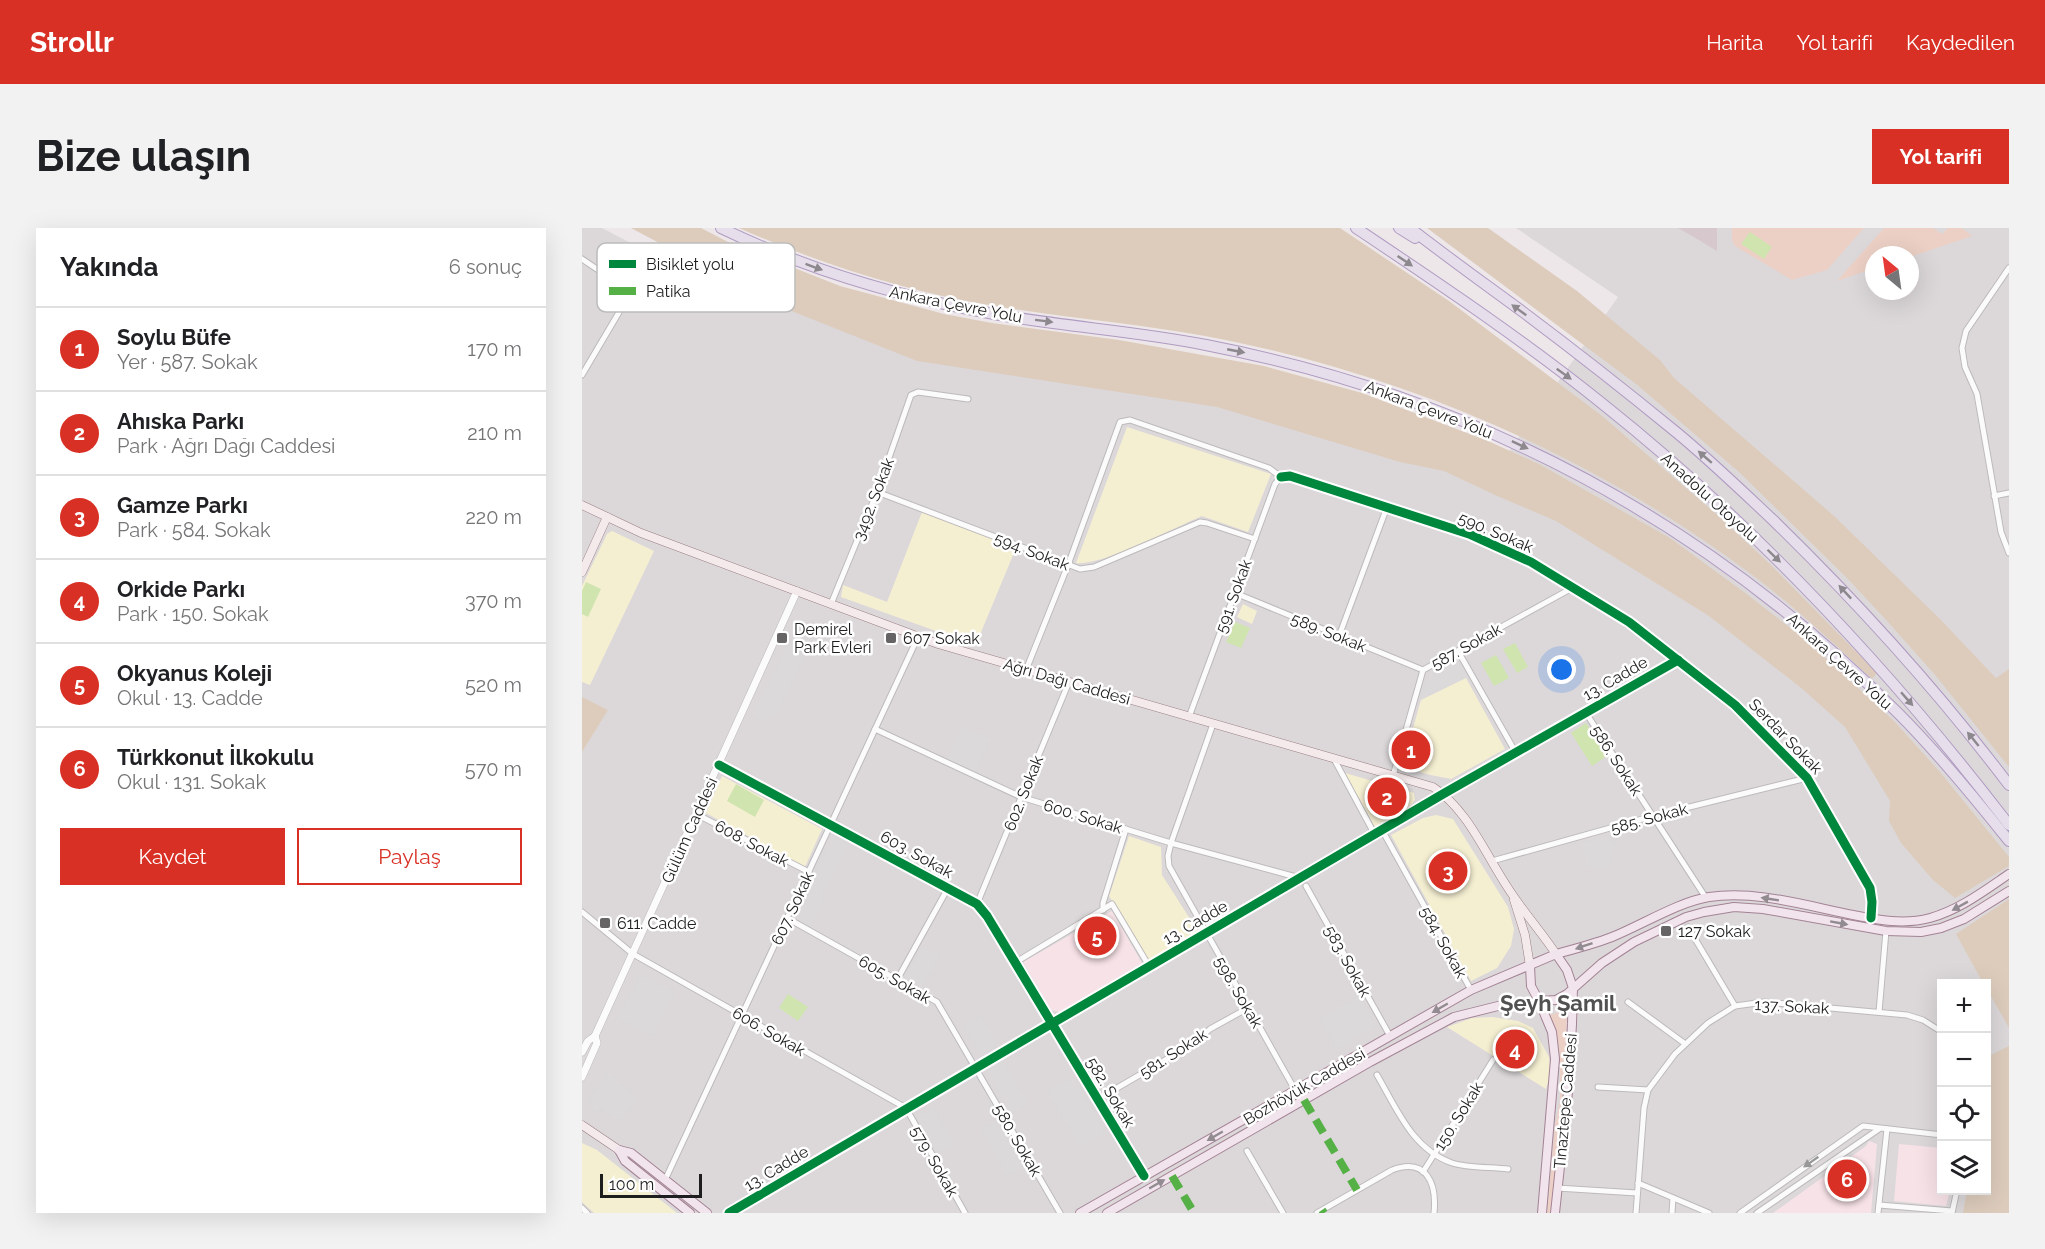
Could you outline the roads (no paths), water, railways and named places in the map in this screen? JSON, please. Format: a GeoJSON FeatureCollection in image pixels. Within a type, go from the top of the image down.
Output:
{"type":"FeatureCollection","features":[{"type":"Feature","properties":{"kind":"highway","name":"Ankara Çevre Yolu"},"geometry":{"type":"LineString","coordinates":[[721,228],[753,243]]}},
{"type":"Feature","properties":{"kind":"highway","name":"Anadolu Otoyolu"},"geometry":{"type":"LineString","coordinates":[[1356,228],[1472,306],[1576,383],[1716,501],[1774,556],[1850,634],[1938,734],[2009,825]]}},
{"type":"Feature","properties":{"kind":"highway"},"geometry":{"type":"LineString","coordinates":[[1399,228],[1451,261]]}},
{"type":"Feature","properties":{"kind":"highway"},"geometry":{"type":"LineString","coordinates":[[1410,228],[1451,261],[1592,364],[1678,434],[1733,483],[1795,542],[1868,617],[1956,718],[2009,785]]}},
{"type":"Feature","properties":{"kind":"highway","name":"Ankara Çevre Yolu"},"geometry":{"type":"LineString","coordinates":[[795,259],[841,277],[914,297],[998,315],[1201,344],[1336,375],[1440,411],[1556,462],[1654,517],[1714,557],[1810,633],[1898,713],[1958,778],[2009,842]]}},
{"type":"Feature","properties":{"kind":"main road","name":"Ağrı Dağı Caddesi"},"geometry":{"type":"LineString","coordinates":[[582,505],[641,533],[918,637],[1432,787],[1452,802],[1513,895],[1538,926],[1556,954]]}},
{"type":"Feature","properties":{"kind":"main road"},"geometry":{"type":"LineString","coordinates":[[582,572],[607,517]]}},
{"type":"Feature","properties":{"kind":"main road"},"geometry":{"type":"LineString","coordinates":[[2009,874],[1960,906],[1927,919],[1906,921],[1871,918],[1759,897],[1706,898],[1671,910],[1612,937],[1556,954],[1530,966],[1531,986],[1539,1001],[1556,1000],[1602,963],[1634,942],[1686,917],[1719,909],[1763,909],[1886,932],[1911,933],[1941,928],[1964,919],[2009,891]]}},
{"type":"Feature","properties":{"kind":"main road","name":"Ağrı Dağı Caddesi"},"geometry":{"type":"LineString","coordinates":[[1513,895],[1525,934],[1530,966]]}},
{"type":"Feature","properties":{"kind":"main road"},"geometry":{"type":"LineString","coordinates":[[1556,954],[1567,970],[1573,988]]}},
{"type":"Feature","properties":{"kind":"main road","name":"Bozhöyük Caddesi"},"geometry":{"type":"LineString","coordinates":[[1080,1213],[1472,990],[1530,966]]}},
{"type":"Feature","properties":{"kind":"main road","name":"Tınaztepe Caddesi"},"geometry":{"type":"LineString","coordinates":[[1555,1213],[1568,1092],[1573,988]]}},
{"type":"Feature","properties":{"kind":"main road","name":"Bozhöyük Caddesi"},"geometry":{"type":"LineString","coordinates":[[1107,1213],[1370,1062],[1454,1017],[1499,1005],[1539,1001]]}},
{"type":"Feature","properties":{"kind":"main road","name":"Tınaztepe Caddesi"},"geometry":{"type":"LineString","coordinates":[[1539,1001],[1552,1032],[1556,1059],[1542,1213]]}},
{"type":"Feature","properties":{"kind":"main road"},"geometry":{"type":"LineString","coordinates":[[582,1125],[619,1150],[631,1153],[707,1213]]}},
{"type":"Feature","properties":{"kind":"main road"},"geometry":{"type":"LineString","coordinates":[[619,1150],[625,1161],[690,1213]]}},
{"type":"Feature","properties":{"kind":"street"},"geometry":{"type":"LineString","coordinates":[[582,259],[597,269]]}},
{"type":"Feature","properties":{"kind":"street"},"geometry":{"type":"LineString","coordinates":[[2009,268],[1966,330],[1962,352],[1965,367],[1977,394],[2001,532],[2009,553]]}},
{"type":"Feature","properties":{"kind":"street"},"geometry":{"type":"LineString","coordinates":[[582,375],[619,312]]}},
{"type":"Feature","properties":{"kind":"street","name":"3492. Sokak"},"geometry":{"type":"LineString","coordinates":[[831,604],[877,492],[913,393],[968,399]]}},
{"type":"Feature","properties":{"kind":"street","name":"590. Sokak"},"geometry":{"type":"LineString","coordinates":[[1068,565],[1120,422],[1130,420],[1269,468],[1281,477],[1290,476],[1468,534],[1497,546],[1574,587],[1629,622],[1678,660]]}},
{"type":"Feature","properties":{"kind":"street","name":"591. Sokak"},"geometry":{"type":"LineString","coordinates":[[1188,717],[1275,484],[1281,477]]}},
{"type":"Feature","properties":{"kind":"street","name":"594. Sokak"},"geometry":{"type":"LineString","coordinates":[[877,492],[1080,568],[1094,567],[1200,522],[1255,539]]}},
{"type":"Feature","properties":{"kind":"street"},"geometry":{"type":"LineString","coordinates":[[1994,496],[2009,493]]}},
{"type":"Feature","properties":{"kind":"street"},"geometry":{"type":"LineString","coordinates":[[1339,636],[1387,507]]}},
{"type":"Feature","properties":{"kind":"street"},"geometry":{"type":"LineString","coordinates":[[1026,670],[1068,565]]}},
{"type":"Feature","properties":{"kind":"street","name":"587. Sokak"},"geometry":{"type":"LineString","coordinates":[[1393,776],[1423,670],[1574,587]]}},
{"type":"Feature","properties":{"kind":"street","name":"Gülüm Caddesi"},"geometry":{"type":"LineString","coordinates":[[582,1052],[588,1041],[595,1036],[797,591]]}},
{"type":"Feature","properties":{"kind":"street","name":"589. Sokak"},"geometry":{"type":"LineString","coordinates":[[1235,593],[1423,670]]}},
{"type":"Feature","properties":{"kind":"street","name":"607. Sokak"},"geometry":{"type":"LineString","coordinates":[[665,1180],[918,637]]}},
{"type":"Feature","properties":{"kind":"street"},"geometry":{"type":"LineString","coordinates":[[1458,651],[1515,753]]}},
{"type":"Feature","properties":{"kind":"street","name":"13. Cadde"},"geometry":{"type":"LineString","coordinates":[[729,1213],[1443,794],[1678,660]]}},
{"type":"Feature","properties":{"kind":"street","name":"Serdar Sokak"},"geometry":{"type":"LineString","coordinates":[[1678,660],[1735,705],[1807,778],[1870,888],[1871,918]]}},
{"type":"Feature","properties":{"kind":"street","name":"602. Sokak"},"geometry":{"type":"LineString","coordinates":[[977,904],[1069,682]]}},
{"type":"Feature","properties":{"kind":"street","name":"586. Sokak"},"geometry":{"type":"LineString","coordinates":[[1586,712],[1706,898]]}},
{"type":"Feature","properties":{"kind":"street","name":"598. Sokak"},"geometry":{"type":"LineString","coordinates":[[1213,724],[1171,843],[1168,856],[1170,869],[1295,1090]]}},
{"type":"Feature","properties":{"kind":"street","name":"600. Sokak"},"geometry":{"type":"LineString","coordinates":[[875,729],[1021,797],[1171,843],[1300,878]]}},
{"type":"Feature","properties":{"kind":"street","name":"584. Sokak"},"geometry":{"type":"LineString","coordinates":[[1334,759],[1472,990]]}},
{"type":"Feature","properties":{"kind":"street","name":"603. Sokak"},"geometry":{"type":"LineString","coordinates":[[719,765],[977,904],[987,916],[1053,1023]]}},
{"type":"Feature","properties":{"kind":"street","name":"585. Sokak"},"geometry":{"type":"LineString","coordinates":[[1492,861],[1653,816],[1807,778]]}},
{"type":"Feature","properties":{"kind":"street","name":"608. Sokak"},"geometry":{"type":"LineString","coordinates":[[696,814],[808,872]]}},
{"type":"Feature","properties":{"kind":"street"},"geometry":{"type":"LineString","coordinates":[[1103,910],[1103,903],[1126,829]]}},
{"type":"Feature","properties":{"kind":"street","name":"583. Sokak"},"geometry":{"type":"LineString","coordinates":[[1306,886],[1390,1036]]}},
{"type":"Feature","properties":{"kind":"street"},"geometry":{"type":"LineString","coordinates":[[897,980],[948,888]]}},
{"type":"Feature","properties":{"kind":"street"},"geometry":{"type":"LineString","coordinates":[[1016,962],[1112,904],[1149,966]]}},
{"type":"Feature","properties":{"kind":"street","name":"606. Sokak"},"geometry":{"type":"LineString","coordinates":[[582,912],[633,954],[906,1108]]}},
{"type":"Feature","properties":{"kind":"street","name":"605. Sokak"},"geometry":{"type":"LineString","coordinates":[[787,918],[937,1002],[975,1068]]}},
{"type":"Feature","properties":{"kind":"street"},"geometry":{"type":"LineString","coordinates":[[1688,927],[1735,1006]]}},
{"type":"Feature","properties":{"kind":"street"},"geometry":{"type":"LineString","coordinates":[[1879,1012],[1886,932]]}},
{"type":"Feature","properties":{"kind":"street"},"geometry":{"type":"LineString","coordinates":[[1628,1002],[1684,1043]]}},
{"type":"Feature","properties":{"kind":"street","name":"137. Sokak"},"geometry":{"type":"LineString","coordinates":[[1636,1213],[1644,1108],[1648,1090],[1684,1043],[1708,1023],[1735,1006],[1764,1002],[1879,1012],[1915,1017],[1937,1029]]}},
{"type":"Feature","properties":{"kind":"street","name":"581. Sokak"},"geometry":{"type":"LineString","coordinates":[[1098,1099],[1193,1044],[1210,1029],[1248,1008]]}},
{"type":"Feature","properties":{"kind":"street","name":"582. Sokak"},"geometry":{"type":"LineString","coordinates":[[1053,1023],[1144,1176]]}},
{"type":"Feature","properties":{"kind":"street","name":"Gülüm Caddesi"},"geometry":{"type":"LineString","coordinates":[[582,1077],[597,1044],[595,1036]]}},
{"type":"Feature","properties":{"kind":"street","name":"150. Sokak"},"geometry":{"type":"LineString","coordinates":[[1423,1172],[1493,1060]]}},
{"type":"Feature","properties":{"kind":"street","name":"580. Sokak"},"geometry":{"type":"LineString","coordinates":[[975,1068],[1060,1213]]}},
{"type":"Feature","properties":{"kind":"street"},"geometry":{"type":"LineString","coordinates":[[1377,1075],[1414,1138],[1434,1154],[1453,1164],[1508,1169]]}},
{"type":"Feature","properties":{"kind":"street"},"geometry":{"type":"LineString","coordinates":[[1598,1086],[1648,1090]]}},
{"type":"Feature","properties":{"kind":"street","name":"579. Sokak"},"geometry":{"type":"LineString","coordinates":[[906,1108],[965,1213]]}},
{"type":"Feature","properties":{"kind":"street"},"geometry":{"type":"LineString","coordinates":[[1740,1213],[1863,1126],[1937,1135]]}},
{"type":"Feature","properties":{"kind":"street"},"geometry":{"type":"LineString","coordinates":[[1757,1213],[1879,1129]]}},
{"type":"Feature","properties":{"kind":"street"},"geometry":{"type":"LineString","coordinates":[[1878,1213],[1887,1130]]}},
{"type":"Feature","properties":{"kind":"street"},"geometry":{"type":"LineString","coordinates":[[1247,1151],[1283,1213]]}},
{"type":"Feature","properties":{"kind":"street"},"geometry":{"type":"LineString","coordinates":[[1317,1213],[1392,1170],[1410,1167],[1423,1172],[1430,1179],[1435,1190],[1434,1213]]}},
{"type":"Feature","properties":{"kind":"street"},"geometry":{"type":"LineString","coordinates":[[1638,1183],[1709,1213]]}},
{"type":"Feature","properties":{"kind":"street"},"geometry":{"type":"LineString","coordinates":[[1557,1188],[1637,1193]]}},
{"type":"Feature","properties":{"kind":"street"},"geometry":{"type":"LineString","coordinates":[[1879,1205],[1952,1212],[1956,1195]]}},
{"type":"Feature","properties":{"kind":"street"},"geometry":{"type":"LineString","coordinates":[[1672,1213],[1673,1198]]}},
{"type":"Feature","properties":{"kind":"street"},"geometry":{"type":"LineString","coordinates":[[582,1208],[587,1213]]}},
{"type":"Feature","properties":{"kind":"place","name":"Demirel Park Evleri"},"geometry":{"type":"Point","coordinates":[782,638]}},
{"type":"Feature","properties":{"kind":"place","name":"607 Sokak"},"geometry":{"type":"Point","coordinates":[891,638]}},
{"type":"Feature","properties":{"kind":"place","name":"Soylu Büfe"},"geometry":{"type":"Point","coordinates":[1411,750]}},
{"type":"Feature","properties":{"kind":"place","name":"Ahıska Parkı"},"geometry":{"type":"Point","coordinates":[1387,797]}},
{"type":"Feature","properties":{"kind":"place","name":"Gamze Parkı"},"geometry":{"type":"Point","coordinates":[1448,871]}},
{"type":"Feature","properties":{"kind":"place","name":"611. Cadde"},"geometry":{"type":"Point","coordinates":[605,923]}},
{"type":"Feature","properties":{"kind":"place","name":"127 Sokak"},"geometry":{"type":"Point","coordinates":[1666,931]}},
{"type":"Feature","properties":{"kind":"place","name":"Okyanus Koleji"},"geometry":{"type":"Point","coordinates":[1097,936]}},
{"type":"Feature","properties":{"kind":"place","name":"Orkide Parkı"},"geometry":{"type":"Point","coordinates":[1515,1049]}},
{"type":"Feature","properties":{"kind":"place","name":"Türkkonut İlkokulu"},"geometry":{"type":"Point","coordinates":[1847,1179]}},
{"type":"Feature","properties":{"kind":"district","name":"Şeyh Şamil"},"geometry":{"type":"Point","coordinates":[1558,1003]}}]}
